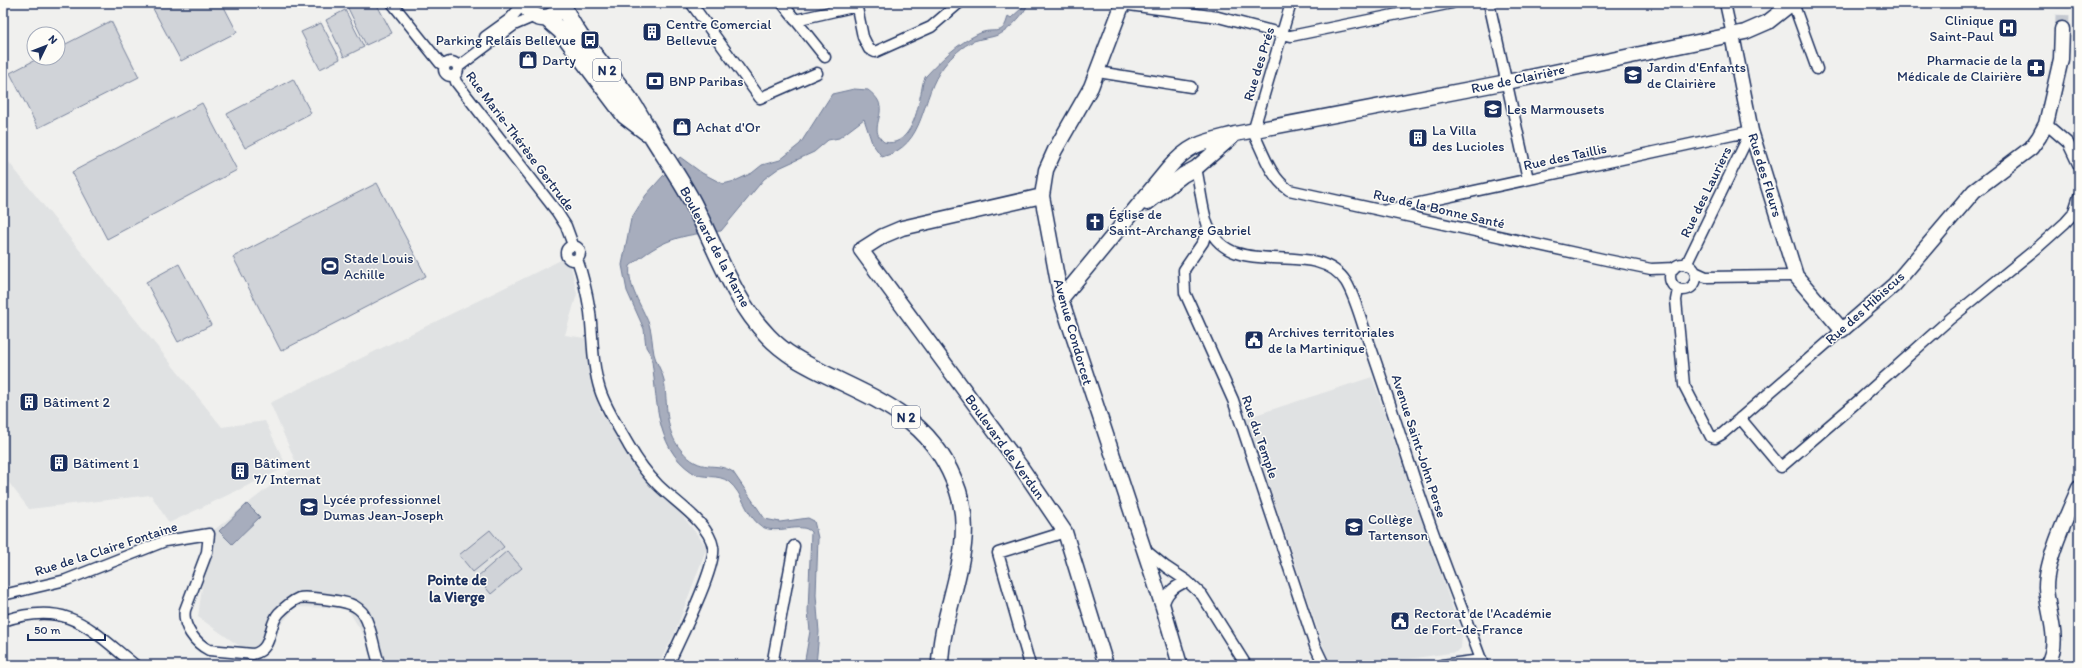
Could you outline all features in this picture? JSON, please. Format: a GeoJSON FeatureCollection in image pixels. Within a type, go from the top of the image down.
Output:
{"type":"FeatureCollection","features":[{"type":"Feature","properties":{"kind":"main road","name":"Boulevard de la Marne"},"geometry":{"type":"LineString","coordinates":[[524,3],[530,13],[541,17],[561,31],[625,116],[652,137]]}},
{"type":"Feature","properties":{"kind":"main road","name":"Boulevard de la Marne"},"geometry":{"type":"LineString","coordinates":[[563,3],[571,22],[634,104],[652,137],[670,162],[745,307],[768,337],[800,361],[888,405],[904,416],[923,432],[947,462],[959,492],[964,519],[964,541],[962,559],[940,646],[940,665]]}},
{"type":"Feature","properties":{"kind":"main road"},"geometry":{"type":"LineString","coordinates":[[541,17],[557,13],[563,3]]}},
{"type":"Feature","properties":{"kind":"main road","name":"Avenue Condorcet"},"geometry":{"type":"LineString","coordinates":[[1122,3],[1098,72],[1055,150],[1046,170],[1042,196],[1061,299],[1163,607],[1180,665]]}},
{"type":"Feature","properties":{"kind":"main road","name":"Rue de Clairière"},"geometry":{"type":"LineString","coordinates":[[1061,299],[1168,169],[1185,150],[1194,146],[1236,134],[1253,132],[1507,82],[1732,35],[1763,24],[1792,3]]}},
{"type":"Feature","properties":{"kind":"main road","name":"Rue des Hibiscus"},"geometry":{"type":"LineString","coordinates":[[1842,330],[1894,285],[1974,191],[2031,148],[2046,124],[2061,59],[2062,29]]}},
{"type":"Feature","properties":{"kind":"main road","name":"Rue des Fleurs"},"geometry":{"type":"LineString","coordinates":[[1732,35],[1751,131],[1796,276],[1842,330]]}},
{"type":"Feature","properties":{"kind":"main road","name":"Rue de Clairière"},"geometry":{"type":"LineString","coordinates":[[1134,211],[1183,174],[1196,168],[1236,134]]}},
{"type":"Feature","properties":{"kind":"main road"},"geometry":{"type":"LineString","coordinates":[[1168,169],[1196,168],[1203,150],[1212,140]]}},
{"type":"Feature","properties":{"kind":"main road","name":"Boulevard de Verdun"},"geometry":{"type":"LineString","coordinates":[[1042,196],[902,228],[883,236],[861,250],[1021,466],[1065,532],[1106,665]]}},
{"type":"Feature","properties":{"kind":"main road"},"geometry":{"type":"LineString","coordinates":[[2047,665],[2054,648],[2046,587],[2048,572],[2059,537],[2079,488]]}},
{"type":"Feature","properties":{"kind":"street","name":"Rue Marie-Thérèse Gertrude"},"geometry":{"type":"LineString","coordinates":[[392,3],[440,63],[452,67],[461,89],[557,212],[566,226],[573,245],[568,248],[566,254],[570,260],[577,259],[584,279],[590,312],[595,368],[600,390],[609,411],[638,461],[673,501],[704,527],[710,535],[714,549],[704,586],[668,665]]}},
{"type":"Feature","properties":{"kind":"street","name":"Rue Marie-Thérèse Gertrude"},"geometry":{"type":"LineString","coordinates":[[452,67],[510,19],[524,3]]}},
{"type":"Feature","properties":{"kind":"street"},"geometry":{"type":"LineString","coordinates":[[691,3],[760,98],[817,73]]}},
{"type":"Feature","properties":{"kind":"street"},"geometry":{"type":"LineString","coordinates":[[782,3],[824,57]]}},
{"type":"Feature","properties":{"kind":"street"},"geometry":{"type":"LineString","coordinates":[[795,20],[856,5],[863,36],[870,49],[875,52],[931,27],[959,3]]}},
{"type":"Feature","properties":{"kind":"street"},"geometry":{"type":"LineString","coordinates":[[1122,3],[1218,17],[1291,36],[1452,3]]}},
{"type":"Feature","properties":{"kind":"street","name":"Rue des Prés"},"geometry":{"type":"LineString","coordinates":[[1253,132],[1291,3]]}},
{"type":"Feature","properties":{"kind":"street"},"geometry":{"type":"LineString","coordinates":[[1489,3],[1528,179]]}},
{"type":"Feature","properties":{"kind":"street","name":"Rue des Fleurs"},"geometry":{"type":"LineString","coordinates":[[1725,3],[1732,35]]}},
{"type":"Feature","properties":{"kind":"street"},"geometry":{"type":"LineString","coordinates":[[1792,3],[1817,69]]}},
{"type":"Feature","properties":{"kind":"street","name":"Rue Marie-Thérèse Gertrude"},"geometry":{"type":"LineString","coordinates":[[452,67],[514,25],[541,17]]}},
{"type":"Feature","properties":{"kind":"street"},"geometry":{"type":"LineString","coordinates":[[1098,72],[1192,87]]}},
{"type":"Feature","properties":{"kind":"street"},"geometry":{"type":"LineString","coordinates":[[2046,124],[2068,143],[2079,166]]}},
{"type":"Feature","properties":{"kind":"street","name":"Rue des Taillis"},"geometry":{"type":"LineString","coordinates":[[1385,211],[1751,131]]}},
{"type":"Feature","properties":{"kind":"street","name":"Rue des Lauriers"},"geometry":{"type":"LineString","coordinates":[[1686,265],[1751,131]]}},
{"type":"Feature","properties":{"kind":"street","name":"Rue de la Bonne Santé"},"geometry":{"type":"LineString","coordinates":[[1253,132],[1271,171],[1278,181],[1289,190],[1651,269],[1674,268]]}},
{"type":"Feature","properties":{"kind":"street","name":"Avenue Saint-John Perse"},"geometry":{"type":"LineString","coordinates":[[1196,168],[1208,226],[1217,240],[1234,253],[1243,256],[1306,260],[1326,267],[1345,281],[1354,300],[1384,382],[1433,533],[1482,662]]}},
{"type":"Feature","properties":{"kind":"street"},"geometry":{"type":"LineString","coordinates":[[1740,418],[1781,467],[1951,318],[2037,248],[2065,223],[2073,214],[2079,196]]}},
{"type":"Feature","properties":{"kind":"street","name":"Rue du Temple"},"geometry":{"type":"LineString","coordinates":[[1208,226],[1203,242],[1184,270],[1184,293],[1233,400],[1315,646],[1324,665]]}},
{"type":"Feature","properties":{"kind":"street"},"geometry":{"type":"LineString","coordinates":[[1706,277],[1694,284],[1689,290],[1675,286],[1670,275],[1674,268],[1681,264],[1686,265],[1695,272],[1706,277],[1796,276]]}},
{"type":"Feature","properties":{"kind":"street","name":"Rue de la Bonne Santé"},"geometry":{"type":"LineString","coordinates":[[1651,269],[1675,286]]}},
{"type":"Feature","properties":{"kind":"street"},"geometry":{"type":"LineString","coordinates":[[1694,284],[1696,277],[1695,272]]}},
{"type":"Feature","properties":{"kind":"street","name":"Rue des Hibiscus"},"geometry":{"type":"LineString","coordinates":[[1675,286],[1684,385],[1711,437],[1719,436],[1842,330]]}},
{"type":"Feature","properties":{"kind":"street"},"geometry":{"type":"LineString","coordinates":[[1030,665],[998,553],[1065,532]]}},
{"type":"Feature","properties":{"kind":"street","name":"Rue de la Claire Fontaine"},"geometry":{"type":"LineString","coordinates":[[3,595],[66,580],[166,542],[209,534],[207,552],[185,610],[184,617],[192,634],[203,646],[209,650],[253,654],[259,652],[268,642],[276,617],[293,601],[302,598],[342,602],[351,604],[359,609],[367,621],[380,665]]}},
{"type":"Feature","properties":{"kind":"street"},"geometry":{"type":"LineString","coordinates":[[772,665],[794,546]]}},
{"type":"Feature","properties":{"kind":"street"},"geometry":{"type":"LineString","coordinates":[[1143,547],[1166,567],[1187,581],[1202,595],[1246,665]]}},
{"type":"Feature","properties":{"kind":"street"},"geometry":{"type":"LineString","coordinates":[[1163,607],[1165,598],[1170,591],[1187,581]]}},
{"type":"Feature","properties":{"kind":"street"},"geometry":{"type":"LineString","coordinates":[[3,621],[36,613],[52,613],[67,617],[85,625],[135,665]]}},
{"type":"Feature","properties":{"kind":"street"},"geometry":{"type":"LineString","coordinates":[[1442,665],[1482,662]]}},
{"type":"Feature","properties":{"kind":"shaded area"},"geometry":{"type":"Polygon","coordinates":[[[150,3],[222,3],[237,32],[181,61],[150,3]]]}},
{"type":"Feature","properties":{"kind":"shaded area"},"geometry":{"type":"Polygon","coordinates":[[[376,3],[392,33],[366,45],[346,4],[376,3]]]}},
{"type":"Feature","properties":{"kind":"shaded area"},"geometry":{"type":"Polygon","coordinates":[[[345,10],[364,47],[344,57],[326,20],[345,10]]]}},
{"type":"Feature","properties":{"kind":"shaded area"},"geometry":{"type":"Polygon","coordinates":[[[111,21],[139,77],[38,128],[10,73],[26,65],[26,66],[66,66],[66,44],[111,21]]]}},
{"type":"Feature","properties":{"kind":"shaded area"},"geometry":{"type":"Polygon","coordinates":[[[321,23],[340,59],[320,69],[301,32],[321,23]]]}},
{"type":"Feature","properties":{"kind":"shaded area"},"geometry":{"type":"Polygon","coordinates":[[[293,79],[311,113],[245,148],[227,114],[293,79]]]}},
{"type":"Feature","properties":{"kind":"shaded area"},"geometry":{"type":"Polygon","coordinates":[[[202,103],[237,170],[107,239],[72,172],[202,103]]]}},
{"type":"Feature","properties":{"kind":"shaded area"},"geometry":{"type":"Polygon","coordinates":[[[3,155],[222,427],[265,421],[287,467],[169,523],[151,495],[29,509],[3,475],[3,155]]]}},
{"type":"Feature","properties":{"kind":"shaded area","name":"Stade Louis Achille"},"geometry":{"type":"Polygon","coordinates":[[[377,183],[426,276],[281,351],[233,257],[377,183]]]}},
{"type":"Feature","properties":{"kind":"shaded area"},"geometry":{"type":"Polygon","coordinates":[[[569,256],[577,294],[565,335],[585,338],[600,411],[707,547],[674,635],[658,665],[382,665],[347,608],[295,607],[255,657],[198,617],[209,534],[297,465],[270,403],[569,256]]]}},
{"type":"Feature","properties":{"kind":"shaded area"},"geometry":{"type":"Polygon","coordinates":[[[179,264],[211,325],[178,342],[146,282],[179,264]]]}},
{"type":"Feature","properties":{"kind":"shaded area","name":"Collège Tartenson"},"geometry":{"type":"Polygon","coordinates":[[[1372,377],[1462,635],[1461,648],[1457,652],[1367,665],[1334,665],[1329,663],[1246,418],[1372,377]]]}},
{"type":"Feature","properties":{"kind":"shaded area"},"geometry":{"type":"Polygon","coordinates":[[[490,530],[504,547],[473,572],[459,555],[490,530]]]}},
{"type":"Feature","properties":{"kind":"shaded area"},"geometry":{"type":"Polygon","coordinates":[[[507,551],[522,568],[491,594],[477,577],[507,551]]]}},
{"type":"Feature","properties":{"kind":"water"},"geometry":{"type":"Polygon","coordinates":[[[1022,3],[1028,3],[1027,7],[1016,22],[1006,30],[998,35],[970,43],[947,62],[936,78],[915,131],[908,142],[897,151],[882,157],[872,143],[864,119],[839,138],[828,140],[814,152],[779,168],[764,179],[721,231],[694,234],[672,240],[652,250],[630,266],[633,288],[649,324],[654,354],[664,380],[669,425],[681,450],[688,458],[701,465],[720,467],[733,472],[765,519],[780,522],[808,518],[814,521],[818,538],[816,595],[819,632],[816,665],[804,665],[810,631],[808,612],[811,532],[807,529],[801,528],[773,530],[761,526],[756,522],[738,492],[729,482],[725,479],[701,476],[692,472],[679,461],[670,449],[660,419],[651,355],[646,347],[644,329],[627,291],[622,265],[631,219],[646,195],[680,157],[702,173],[723,184],[735,181],[752,173],[762,165],[780,160],[800,144],[832,94],[854,89],[868,90],[876,97],[880,106],[877,129],[880,138],[884,142],[892,143],[899,140],[905,135],[914,121],[926,76],[963,42],[984,32],[1001,30],[1006,23],[1008,16],[1011,18],[1022,8],[1022,3]]]}},
{"type":"Feature","properties":{"kind":"water"},"geometry":{"type":"Polygon","coordinates":[[[247,504],[260,517],[232,544],[219,531],[247,504]]]}},
{"type":"Feature","properties":{"kind":"tunnel"},"geometry":{"type":"LineString","coordinates":[[2062,29],[2063,3]]}},
{"type":"Feature","properties":{"kind":"place","name":"Clinique Saint-Paul"},"geometry":{"type":"Point","coordinates":[2008,28]}},
{"type":"Feature","properties":{"kind":"place","name":"Centre Comercial Bellevue"},"geometry":{"type":"Point","coordinates":[652,32]}},
{"type":"Feature","properties":{"kind":"place","name":"Parking Relais Bellevue"},"geometry":{"type":"Point","coordinates":[590,40]}},
{"type":"Feature","properties":{"kind":"place","name":"Darty"},"geometry":{"type":"Point","coordinates":[528,60]}},
{"type":"Feature","properties":{"kind":"place","name":"Pharmacie de la Médicale de Clairière"},"geometry":{"type":"Point","coordinates":[2036,68]}},
{"type":"Feature","properties":{"kind":"place","name":"Jardin d'Enfants de Clairière"},"geometry":{"type":"Point","coordinates":[1633,75]}},
{"type":"Feature","properties":{"kind":"place","name":"BNP Paribas"},"geometry":{"type":"Point","coordinates":[655,81]}},
{"type":"Feature","properties":{"kind":"place","name":"Les Marmousets"},"geometry":{"type":"Point","coordinates":[1493,109]}},
{"type":"Feature","properties":{"kind":"place","name":"Achat d'Or"},"geometry":{"type":"Point","coordinates":[682,127]}},
{"type":"Feature","properties":{"kind":"place","name":"La Villa des Lucioles"},"geometry":{"type":"Point","coordinates":[1418,138]}},
{"type":"Feature","properties":{"kind":"place","name":"Église de Saint-Archange Gabriel"},"geometry":{"type":"Point","coordinates":[1095,222]}},
{"type":"Feature","properties":{"kind":"place","name":"Stade Louis Achille"},"geometry":{"type":"Point","coordinates":[330,266]}},
{"type":"Feature","properties":{"kind":"place","name":"Archives territoriales de la Martinique"},"geometry":{"type":"Point","coordinates":[1254,340]}},
{"type":"Feature","properties":{"kind":"place","name":"Bâtiment 2"},"geometry":{"type":"Point","coordinates":[29,402]}},
{"type":"Feature","properties":{"kind":"place","name":"Bâtiment 1"},"geometry":{"type":"Point","coordinates":[59,463]}},
{"type":"Feature","properties":{"kind":"place","name":"Bâtiment 7/ Internat"},"geometry":{"type":"Point","coordinates":[240,471]}},
{"type":"Feature","properties":{"kind":"place","name":"Lycée professionnel Dumas Jean-Joseph"},"geometry":{"type":"Point","coordinates":[309,507]}},
{"type":"Feature","properties":{"kind":"place","name":"Collège Tartenson"},"geometry":{"type":"Point","coordinates":[1354,527]}},
{"type":"Feature","properties":{"kind":"place","name":"Rectorat de l'Académie de Fort-de-France"},"geometry":{"type":"Point","coordinates":[1400,621]}},
{"type":"Feature","properties":{"kind":"district","name":"Pointe de la Vierge"},"geometry":{"type":"Point","coordinates":[457,588]}}]}
